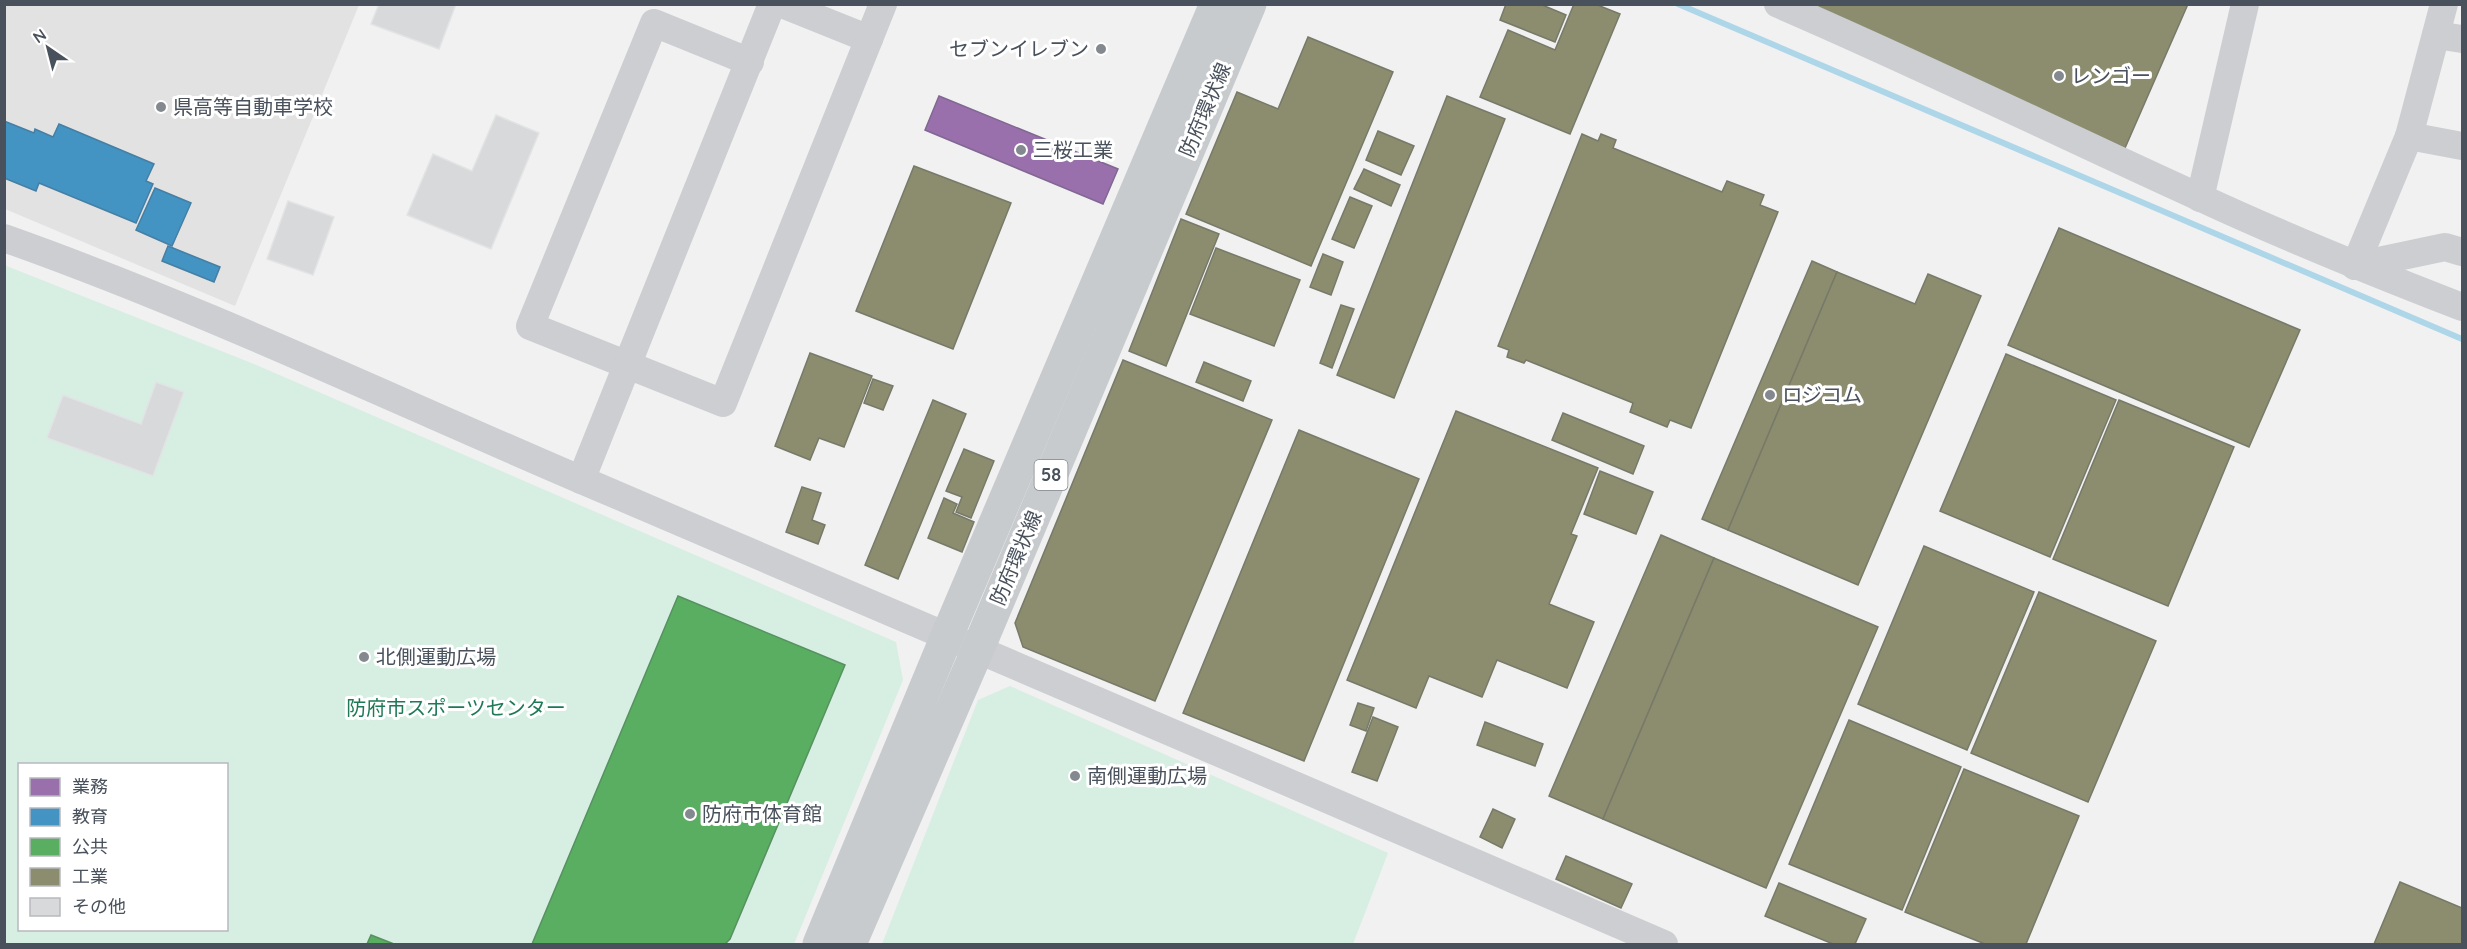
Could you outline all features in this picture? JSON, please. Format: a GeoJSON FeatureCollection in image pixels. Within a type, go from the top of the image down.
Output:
{"type":"FeatureCollection","features":[{"type":"Feature","properties":{"kind":"main road","name":"防府環状線"},"geometry":{"type":"LineString","coordinates":[[819,945],[947,636],[1216,4]]}},
{"type":"Feature","properties":{"kind":"main road","name":"防府環状線"},"geometry":{"type":"LineString","coordinates":[[850,945],[978,649],[1250,4]]}},
{"type":"Feature","properties":{"kind":"street"},"geometry":{"type":"LineString","coordinates":[[581,480],[772,4]]}},
{"type":"Feature","properties":{"kind":"street"},"geometry":{"type":"LineString","coordinates":[[782,4],[869,39]]}},
{"type":"Feature","properties":{"kind":"street"},"geometry":{"type":"LineString","coordinates":[[750,62],[654,23],[530,326],[723,402],[883,4]]}},
{"type":"Feature","properties":{"kind":"street"},"geometry":{"type":"LineString","coordinates":[[1778,4],[1869,43],[2200,198],[2355,266],[2463,307]]}},
{"type":"Feature","properties":{"kind":"street"},"geometry":{"type":"LineString","coordinates":[[2200,198],[2245,4]]}},
{"type":"Feature","properties":{"kind":"street"},"geometry":{"type":"LineString","coordinates":[[2355,266],[2449,37],[2444,4]]}},
{"type":"Feature","properties":{"kind":"street"},"geometry":{"type":"LineString","coordinates":[[2409,136],[2463,146]]}},
{"type":"Feature","properties":{"kind":"street"},"geometry":{"type":"LineString","coordinates":[[4,238],[103,273],[215,320],[581,480],[1664,945]]}},
{"type":"Feature","properties":{"kind":"street"},"geometry":{"type":"LineString","coordinates":[[2355,266],[2445,247],[2463,252]]}},
{"type":"Feature","properties":{"kind":"shaded area","name":"県高等自動車学校"},"geometry":{"type":"Polygon","coordinates":[[[4,5],[359,5],[235,306],[5,209],[4,5]]]}},
{"type":"Feature","properties":{"kind":"green space","name":"防府市スポーツセンター"},"geometry":{"type":"Polygon","coordinates":[[[4,265],[254,364],[896,642],[903,680],[794,944],[5,944],[4,265]]]}},
{"type":"Feature","properties":{"kind":"green space","name":"南側運動広場"},"geometry":{"type":"Polygon","coordinates":[[[1010,686],[1388,853],[1353,944],[882,944],[978,700],[1010,686]]]}},
{"type":"Feature","properties":{"kind":"building: 業務","name":"三桜工業"},"geometry":{"type":"Polygon","coordinates":[[[939,96],[1118,169],[1103,204],[925,130],[939,96]]]}},
{"type":"Feature","properties":{"kind":"building: 教育"},"geometry":{"type":"Polygon","coordinates":[[[4,121],[34,133],[35,129],[53,137],[59,124],[154,164],[146,181],[153,184],[136,223],[39,183],[36,191],[4,178],[4,121]]]}},
{"type":"Feature","properties":{"kind":"building: 教育"},"geometry":{"type":"Polygon","coordinates":[[[155,188],[191,203],[172,246],[136,230],[155,188]]]}},
{"type":"Feature","properties":{"kind":"building: 教育"},"geometry":{"type":"Polygon","coordinates":[[[168,246],[220,267],[214,282],[162,261],[168,246]]]}},
{"type":"Feature","properties":{"kind":"building: 公共"},"geometry":{"type":"Polygon","coordinates":[[[678,596],[845,665],[730,939],[725,944],[532,944],[678,596]]]}},
{"type":"Feature","properties":{"kind":"building: 公共"},"geometry":{"type":"Polygon","coordinates":[[[371,935],[394,944],[367,944],[371,935]]]}},
{"type":"Feature","properties":{"kind":"building: 工業"},"geometry":{"type":"Polygon","coordinates":[[[1506,4],[1540,4],[1566,15],[1555,42],[1500,20],[1506,4]]]}},
{"type":"Feature","properties":{"kind":"building: 工業"},"geometry":{"type":"Polygon","coordinates":[[[1574,4],[1595,4],[1620,14],[1570,134],[1480,97],[1508,30],[1555,50],[1574,4]]]}},
{"type":"Feature","properties":{"kind":"building: 工業","name":"レンゴー"},"geometry":{"type":"Polygon","coordinates":[[[1797,4],[2188,4],[2125,148],[1797,4]]]}},
{"type":"Feature","properties":{"kind":"building: 工業"},"geometry":{"type":"Polygon","coordinates":[[[1308,37],[1393,72],[1311,266],[1186,214],[1237,92],[1278,109],[1308,37]]]}},
{"type":"Feature","properties":{"kind":"building: 工業"},"geometry":{"type":"Polygon","coordinates":[[[1447,96],[1505,119],[1394,398],[1337,375],[1447,96]]]}},
{"type":"Feature","properties":{"kind":"building: 工業"},"geometry":{"type":"Polygon","coordinates":[[[1378,131],[1414,146],[1401,175],[1366,160],[1378,131]]]}},
{"type":"Feature","properties":{"kind":"building: 工業"},"geometry":{"type":"Polygon","coordinates":[[[1582,134],[1598,141],[1601,134],[1616,140],[1613,148],[1722,192],[1727,181],[1764,195],[1760,205],[1778,212],[1691,428],[1670,420],[1667,427],[1630,412],[1633,403],[1526,360],[1524,363],[1507,357],[1509,350],[1498,346],[1582,134]]]}},
{"type":"Feature","properties":{"kind":"building: 工業"},"geometry":{"type":"Polygon","coordinates":[[[914,166],[1011,203],[953,349],[856,311],[914,166]]]}},
{"type":"Feature","properties":{"kind":"building: 工業"},"geometry":{"type":"Polygon","coordinates":[[[1364,169],[1400,185],[1391,206],[1354,189],[1364,169]]]}},
{"type":"Feature","properties":{"kind":"building: 工業"},"geometry":{"type":"Polygon","coordinates":[[[1350,197],[1372,206],[1354,248],[1332,239],[1350,197]]]}},
{"type":"Feature","properties":{"kind":"building: 工業"},"geometry":{"type":"Polygon","coordinates":[[[1181,219],[1219,234],[1166,366],[1129,351],[1181,219]]]}},
{"type":"Feature","properties":{"kind":"building: 工業"},"geometry":{"type":"Polygon","coordinates":[[[2059,228],[2300,330],[2249,447],[2008,345],[2059,228]]]}},
{"type":"Feature","properties":{"kind":"building: 工業"},"geometry":{"type":"Polygon","coordinates":[[[1216,248],[1300,280],[1274,346],[1190,314],[1216,248]]]}},
{"type":"Feature","properties":{"kind":"building: 工業"},"geometry":{"type":"Polygon","coordinates":[[[1323,254],[1343,262],[1331,295],[1310,287],[1323,254]]]}},
{"type":"Feature","properties":{"kind":"building: 工業","name":"ロジコム"},"geometry":{"type":"Polygon","coordinates":[[[1812,261],[1837,272],[1728,530],[1702,519],[1812,261]]]}},
{"type":"Feature","properties":{"kind":"building: 工業"},"geometry":{"type":"Polygon","coordinates":[[[1837,272],[1915,304],[1928,274],[1981,296],[1858,585],[1728,530],[1837,272]]]}},
{"type":"Feature","properties":{"kind":"building: 工業"},"geometry":{"type":"Polygon","coordinates":[[[1341,305],[1354,309],[1332,368],[1320,363],[1341,305]]]}},
{"type":"Feature","properties":{"kind":"building: 工業"},"geometry":{"type":"Polygon","coordinates":[[[810,353],[872,376],[844,447],[819,438],[810,460],[775,446],[810,353]]]}},
{"type":"Feature","properties":{"kind":"building: 工業"},"geometry":{"type":"Polygon","coordinates":[[[2006,354],[2116,400],[2050,557],[1940,511],[2006,354]]]}},
{"type":"Feature","properties":{"kind":"building: 工業"},"geometry":{"type":"Polygon","coordinates":[[[1123,360],[1272,420],[1155,701],[1023,647],[1015,623],[1123,360]]]}},
{"type":"Feature","properties":{"kind":"building: 工業"},"geometry":{"type":"Polygon","coordinates":[[[1204,362],[1251,381],[1243,401],[1196,382],[1204,362]]]}},
{"type":"Feature","properties":{"kind":"building: 工業"},"geometry":{"type":"Polygon","coordinates":[[[873,379],[893,386],[883,410],[864,403],[873,379]]]}},
{"type":"Feature","properties":{"kind":"building: 工業"},"geometry":{"type":"Polygon","coordinates":[[[933,400],[966,414],[898,579],[865,565],[933,400]]]}},
{"type":"Feature","properties":{"kind":"building: 工業"},"geometry":{"type":"Polygon","coordinates":[[[2119,400],[2234,447],[2168,606],[2053,559],[2119,400]]]}},
{"type":"Feature","properties":{"kind":"building: 工業"},"geometry":{"type":"Polygon","coordinates":[[[1456,411],[1598,468],[1571,534],[1577,536],[1549,604],[1594,622],[1567,688],[1497,660],[1482,697],[1429,676],[1416,708],[1347,680],[1456,411]]]}},
{"type":"Feature","properties":{"kind":"building: 工業"},"geometry":{"type":"Polygon","coordinates":[[[1563,413],[1644,446],[1633,474],[1552,440],[1563,413]]]}},
{"type":"Feature","properties":{"kind":"building: 工業"},"geometry":{"type":"Polygon","coordinates":[[[1299,430],[1419,479],[1304,761],[1183,713],[1299,430]]]}},
{"type":"Feature","properties":{"kind":"building: 工業"},"geometry":{"type":"Polygon","coordinates":[[[964,449],[994,461],[971,518],[956,512],[962,497],[946,491],[964,449]]]}},
{"type":"Feature","properties":{"kind":"building: 工業"},"geometry":{"type":"Polygon","coordinates":[[[1600,471],[1653,492],[1636,534],[1584,514],[1600,471]]]}},
{"type":"Feature","properties":{"kind":"building: 工業"},"geometry":{"type":"Polygon","coordinates":[[[802,487],[821,493],[812,520],[825,525],[818,544],[786,532],[802,487]]]}},
{"type":"Feature","properties":{"kind":"building: 工業"},"geometry":{"type":"Polygon","coordinates":[[[944,498],[957,504],[953,513],[974,522],[962,552],[928,538],[944,498]]]}},
{"type":"Feature","properties":{"kind":"building: 工業"},"geometry":{"type":"Polygon","coordinates":[[[1661,535],[1714,558],[1603,819],[1549,796],[1661,535]]]}},
{"type":"Feature","properties":{"kind":"building: 工業"},"geometry":{"type":"Polygon","coordinates":[[[1924,546],[2034,592],[1967,750],[1858,704],[1924,546]]]}},
{"type":"Feature","properties":{"kind":"building: 工業"},"geometry":{"type":"Polygon","coordinates":[[[1714,558],[1878,627],[1766,888],[1603,819],[1714,558]]]}},
{"type":"Feature","properties":{"kind":"building: 工業"},"geometry":{"type":"Polygon","coordinates":[[[2039,592],[2156,641],[2088,802],[1971,753],[2039,592]]]}},
{"type":"Feature","properties":{"kind":"building: 工業"},"geometry":{"type":"Polygon","coordinates":[[[1358,703],[1374,708],[1366,731],[1350,725],[1358,703]]]}},
{"type":"Feature","properties":{"kind":"building: 工業"},"geometry":{"type":"Polygon","coordinates":[[[1373,717],[1398,727],[1377,781],[1352,772],[1373,717]]]}},
{"type":"Feature","properties":{"kind":"building: 工業"},"geometry":{"type":"Polygon","coordinates":[[[1849,720],[1961,767],[1902,910],[1789,864],[1849,720]]]}},
{"type":"Feature","properties":{"kind":"building: 工業"},"geometry":{"type":"Polygon","coordinates":[[[1485,722],[1543,744],[1535,766],[1477,745],[1485,722]]]}},
{"type":"Feature","properties":{"kind":"building: 工業"},"geometry":{"type":"Polygon","coordinates":[[[1964,769],[2079,816],[2026,944],[1985,944],[1905,912],[1964,769]]]}},
{"type":"Feature","properties":{"kind":"building: 工業"},"geometry":{"type":"Polygon","coordinates":[[[1493,809],[1515,819],[1502,848],[1480,837],[1493,809]]]}},
{"type":"Feature","properties":{"kind":"building: 工業"},"geometry":{"type":"Polygon","coordinates":[[[1566,856],[1632,884],[1621,908],[1556,879],[1566,856]]]}},
{"type":"Feature","properties":{"kind":"building: 工業"},"geometry":{"type":"Polygon","coordinates":[[[2400,882],[2462,908],[2462,944],[2374,944],[2400,882]]]}},
{"type":"Feature","properties":{"kind":"building: 工業"},"geometry":{"type":"Polygon","coordinates":[[[1779,883],[1866,919],[1855,944],[1833,944],[1765,916],[1779,883]]]}},
{"type":"Feature","properties":{"kind":"building: その他"},"geometry":{"type":"Polygon","coordinates":[[[379,4],[456,4],[439,49],[371,24],[379,4]]]}},
{"type":"Feature","properties":{"kind":"building: その他"},"geometry":{"type":"Polygon","coordinates":[[[496,115],[539,133],[491,249],[407,215],[433,154],[472,171],[496,115]]]}},
{"type":"Feature","properties":{"kind":"building: その他"},"geometry":{"type":"Polygon","coordinates":[[[288,201],[334,217],[313,275],[267,259],[288,201]]]}},
{"type":"Feature","properties":{"kind":"building: その他"},"geometry":{"type":"Polygon","coordinates":[[[156,382],[184,392],[153,476],[47,438],[63,395],[141,424],[156,382]]]}},
{"type":"Feature","properties":{"kind":"waterway"},"geometry":{"type":"LineString","coordinates":[[1678,4],[2462,339]]}},
{"type":"Feature","properties":{"kind":"place","name":"セブンイレブン"},"geometry":{"type":"Point","coordinates":[1101,49]}},
{"type":"Feature","properties":{"kind":"place","name":"レンゴー"},"geometry":{"type":"Point","coordinates":[2059,76]}},
{"type":"Feature","properties":{"kind":"place","name":"県高等自動車学校"},"geometry":{"type":"Point","coordinates":[161,107]}},
{"type":"Feature","properties":{"kind":"place","name":"三桜工業"},"geometry":{"type":"Point","coordinates":[1021,150]}},
{"type":"Feature","properties":{"kind":"place","name":"ロジコム"},"geometry":{"type":"Point","coordinates":[1770,395]}},
{"type":"Feature","properties":{"kind":"place","name":"北側運動広場"},"geometry":{"type":"Point","coordinates":[364,657]}},
{"type":"Feature","properties":{"kind":"place","name":"南側運動広場"},"geometry":{"type":"Point","coordinates":[1075,776]}},
{"type":"Feature","properties":{"kind":"place","name":"防府市体育館"},"geometry":{"type":"Point","coordinates":[690,814]}}]}
